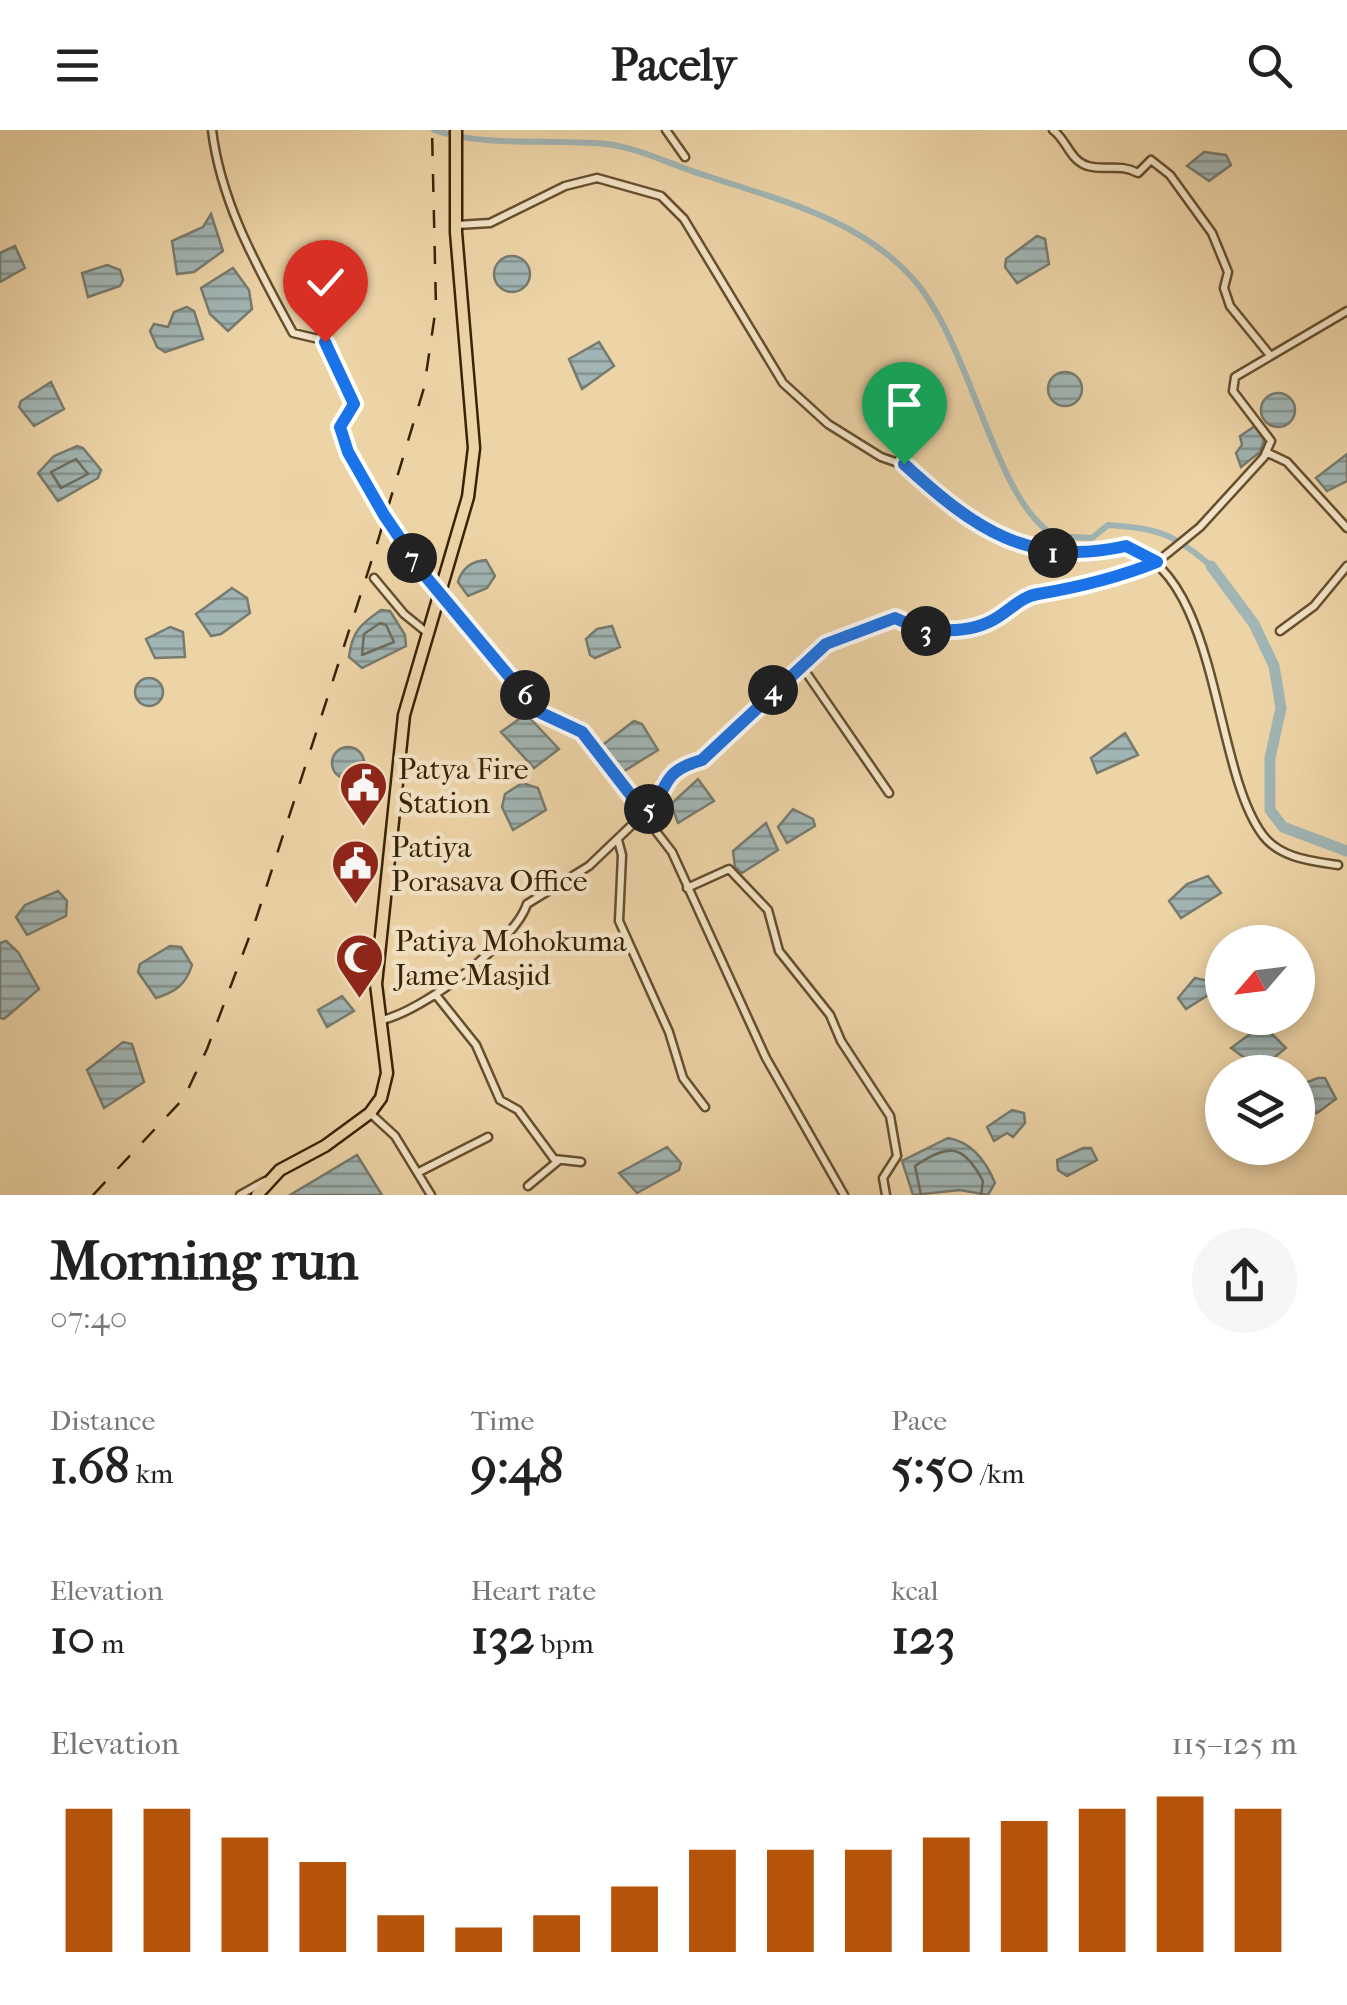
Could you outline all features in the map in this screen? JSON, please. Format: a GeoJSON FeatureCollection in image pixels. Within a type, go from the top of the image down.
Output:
{"type":"FeatureCollection","features":[{"type":"Feature","properties":{"kind":"highway"},"geometry":{"type":"LineString","coordinates":[[257,1195],[270,1178],[370,1112],[381,1098],[387,1074],[376,984],[398,756],[425,631],[468,497],[474,448],[456,225],[456,130]]}},
{"type":"Feature","properties":{"kind":"street"},"geometry":{"type":"LineString","coordinates":[[212,130],[217,169],[230,206],[290,329],[295,335],[323,340],[343,374],[354,404],[340,427],[348,452],[408,553],[539,712],[582,732],[672,852],[686,888],[711,928],[766,1058],[844,1195]]}},
{"type":"Feature","properties":{"kind":"street"},"geometry":{"type":"LineString","coordinates":[[666,130],[685,157]]}},
{"type":"Feature","properties":{"kind":"street"},"geometry":{"type":"LineString","coordinates":[[1052,130],[1064,138],[1074,158],[1089,166],[1122,165],[1138,173],[1151,160],[1170,175],[1222,252],[1230,306],[1269,354]]}},
{"type":"Feature","properties":{"kind":"street"},"geometry":{"type":"LineString","coordinates":[[456,225],[490,223],[565,186],[597,178],[661,196],[684,220],[783,383],[828,424],[881,457],[904,464],[1000,540],[1026,542],[1057,553],[1086,554],[1126,546],[1157,562],[1200,636],[1241,784],[1263,836],[1299,859],[1338,865]]}},
{"type":"Feature","properties":{"kind":"street"},"geometry":{"type":"LineString","coordinates":[[381,1020],[400,1016],[436,995],[522,922],[527,904],[589,866],[658,800],[662,782],[678,768],[702,760],[826,644],[895,618],[930,632],[974,626],[995,620],[1036,594],[1075,590],[1157,562],[1200,528],[1266,452],[1271,441],[1233,391],[1235,377],[1347,312]]}},
{"type":"Feature","properties":{"kind":"street"},"geometry":{"type":"LineString","coordinates":[[1266,452],[1287,462],[1347,528]]}},
{"type":"Feature","properties":{"kind":"street"},"geometry":{"type":"LineString","coordinates":[[1280,630],[1314,606],[1347,566]]}},
{"type":"Feature","properties":{"kind":"street"},"geometry":{"type":"LineString","coordinates":[[374,578],[404,614],[425,631]]}},
{"type":"Feature","properties":{"kind":"street"},"geometry":{"type":"LineString","coordinates":[[801,665],[889,793]]}},
{"type":"Feature","properties":{"kind":"street"},"geometry":{"type":"LineString","coordinates":[[618,839],[622,854],[616,904],[619,921],[669,1032],[683,1078],[705,1108]]}},
{"type":"Feature","properties":{"kind":"street"},"geometry":{"type":"LineString","coordinates":[[686,888],[728,869],[768,910],[779,951],[830,1015],[840,1040],[890,1116],[897,1156],[883,1178],[886,1195]]}},
{"type":"Feature","properties":{"kind":"street"},"geometry":{"type":"LineString","coordinates":[[436,995],[476,1046],[500,1100],[518,1110],[558,1161]]}},
{"type":"Feature","properties":{"kind":"street"},"geometry":{"type":"LineString","coordinates":[[370,1112],[395,1136],[431,1195]]}},
{"type":"Feature","properties":{"kind":"street"},"geometry":{"type":"LineString","coordinates":[[419,1172],[488,1137]]}},
{"type":"Feature","properties":{"kind":"street"},"geometry":{"type":"LineString","coordinates":[[528,1186],[558,1161],[581,1162]]}},
{"type":"Feature","properties":{"kind":"street"},"geometry":{"type":"LineString","coordinates":[[240,1195],[270,1178]]}},
{"type":"Feature","properties":{"kind":"water"},"geometry":{"type":"Polygon","coordinates":[[[1204,152],[1226,155],[1231,165],[1209,181],[1187,166],[1204,152]]]}},
{"type":"Feature","properties":{"kind":"water"},"geometry":{"type":"Polygon","coordinates":[[[211,214],[223,251],[194,272],[177,274],[172,241],[203,227],[211,214]]]}},
{"type":"Feature","properties":{"kind":"water"},"geometry":{"type":"Polygon","coordinates":[[[1037,236],[1045,239],[1049,264],[1017,283],[1005,267],[1006,259],[1037,236]]]}},
{"type":"Feature","properties":{"kind":"water"},"geometry":{"type":"Polygon","coordinates":[[[15,246],[25,268],[0,282],[0,253],[15,246]]]}},
{"type":"Feature","properties":{"kind":"water"},"geometry":{"type":"Polygon","coordinates":[[[512,256],[525,261],[530,274],[525,287],[512,292],[499,287],[494,274],[499,261],[512,256]]]}},
{"type":"Feature","properties":{"kind":"water"},"geometry":{"type":"Polygon","coordinates":[[[107,265],[120,270],[120,286],[88,297],[82,273],[107,265]]]}},
{"type":"Feature","properties":{"kind":"water"},"geometry":{"type":"Polygon","coordinates":[[[233,268],[249,290],[252,309],[228,331],[210,314],[201,288],[233,268]]]}},
{"type":"Feature","properties":{"kind":"water"},"geometry":{"type":"Polygon","coordinates":[[[187,307],[194,311],[203,339],[165,352],[157,347],[150,331],[154,324],[168,327],[174,312],[187,307]]]}},
{"type":"Feature","properties":{"kind":"water"},"geometry":{"type":"Polygon","coordinates":[[[599,342],[614,366],[582,389],[569,359],[599,342]]]}},
{"type":"Feature","properties":{"kind":"water"},"geometry":{"type":"Polygon","coordinates":[[[1065,372],[1077,377],[1082,389],[1077,401],[1065,406],[1053,401],[1048,389],[1053,377],[1065,372]]]}},
{"type":"Feature","properties":{"kind":"water"},"geometry":{"type":"Polygon","coordinates":[[[51,382],[64,409],[34,426],[19,407],[21,401],[51,382]]]}},
{"type":"Feature","properties":{"kind":"water"},"geometry":{"type":"Polygon","coordinates":[[[1278,393],[1290,398],[1295,410],[1290,422],[1278,427],[1266,422],[1261,410],[1266,398],[1278,393]]]}},
{"type":"Feature","properties":{"kind":"water"},"geometry":{"type":"Polygon","coordinates":[[[1255,426],[1264,440],[1260,452],[1241,467],[1236,453],[1242,445],[1240,436],[1255,426]]]}},
{"type":"Feature","properties":{"kind":"water"},"geometry":{"type":"Polygon","coordinates":[[[77,446],[101,470],[98,478],[58,501],[38,473],[54,456],[77,446]]]}},
{"type":"Feature","properties":{"kind":"water"},"geometry":{"type":"Polygon","coordinates":[[[1347,454],[1347,481],[1327,491],[1316,478],[1347,454]]]}},
{"type":"Feature","properties":{"kind":"water"},"geometry":{"type":"Polygon","coordinates":[[[486,560],[495,576],[487,588],[468,596],[458,582],[462,573],[468,566],[486,560]]]}},
{"type":"Feature","properties":{"kind":"water"},"geometry":{"type":"Polygon","coordinates":[[[232,588],[247,598],[250,613],[221,634],[211,636],[196,614],[232,588]]]}},
{"type":"Feature","properties":{"kind":"water"},"geometry":{"type":"Polygon","coordinates":[[[381,610],[390,611],[405,635],[406,646],[362,668],[349,657],[352,641],[363,624],[381,610]]]}},
{"type":"Feature","properties":{"kind":"water"},"geometry":{"type":"Polygon","coordinates":[[[612,626],[620,647],[595,658],[590,655],[586,639],[597,629],[612,626]]]}},
{"type":"Feature","properties":{"kind":"water"},"geometry":{"type":"Polygon","coordinates":[[[170,627],[183,632],[185,657],[155,658],[146,639],[170,627]]]}},
{"type":"Feature","properties":{"kind":"water"},"geometry":{"type":"Polygon","coordinates":[[[149,678],[159,682],[163,692],[159,702],[149,706],[139,702],[135,692],[139,682],[149,678]]]}},
{"type":"Feature","properties":{"kind":"water"},"geometry":{"type":"Polygon","coordinates":[[[526,714],[559,749],[534,768],[501,732],[526,714]]]}},
{"type":"Feature","properties":{"kind":"water"},"geometry":{"type":"Polygon","coordinates":[[[634,721],[642,724],[658,750],[621,773],[600,747],[634,721]]]}},
{"type":"Feature","properties":{"kind":"water"},"geometry":{"type":"Polygon","coordinates":[[[1125,733],[1138,755],[1097,773],[1091,758],[1125,733]]]}},
{"type":"Feature","properties":{"kind":"water"},"geometry":{"type":"Polygon","coordinates":[[[348,747],[359,752],[364,763],[359,774],[348,779],[337,774],[332,763],[337,752],[348,747]]]}},
{"type":"Feature","properties":{"kind":"water"},"geometry":{"type":"Polygon","coordinates":[[[698,779],[714,801],[678,823],[671,804],[698,779]]]}},
{"type":"Feature","properties":{"kind":"water"},"geometry":{"type":"Polygon","coordinates":[[[522,783],[538,788],[546,810],[513,830],[502,807],[505,794],[522,783]]]}},
{"type":"Feature","properties":{"kind":"water"},"geometry":{"type":"Polygon","coordinates":[[[793,809],[813,819],[815,826],[787,843],[778,827],[793,809]]]}},
{"type":"Feature","properties":{"kind":"water"},"geometry":{"type":"Polygon","coordinates":[[[766,823],[778,850],[742,873],[735,867],[733,851],[766,823]]]}},
{"type":"Feature","properties":{"kind":"water"},"geometry":{"type":"Polygon","coordinates":[[[1208,876],[1221,893],[1181,918],[1169,901],[1187,884],[1208,876]]]}},
{"type":"Feature","properties":{"kind":"water"},"geometry":{"type":"Polygon","coordinates":[[[58,891],[67,901],[66,916],[27,935],[16,917],[25,905],[58,891]]]}},
{"type":"Feature","properties":{"kind":"water"},"geometry":{"type":"Polygon","coordinates":[[[6,941],[18,952],[39,989],[4,1019],[0,1018],[0,943],[6,941]]]}},
{"type":"Feature","properties":{"kind":"water"},"geometry":{"type":"Polygon","coordinates":[[[170,946],[181,947],[192,965],[179,987],[156,998],[138,972],[140,964],[170,946]]]}},
{"type":"Feature","properties":{"kind":"water"},"geometry":{"type":"Polygon","coordinates":[[[1195,978],[1205,980],[1205,997],[1186,1009],[1178,998],[1195,978]]]}},
{"type":"Feature","properties":{"kind":"water"},"geometry":{"type":"Polygon","coordinates":[[[342,996],[354,1011],[327,1027],[318,1010],[342,996]]]}},
{"type":"Feature","properties":{"kind":"water"},"geometry":{"type":"Polygon","coordinates":[[[1249,1035],[1273,1035],[1286,1048],[1277,1055],[1241,1055],[1231,1048],[1249,1035]]]}},
{"type":"Feature","properties":{"kind":"water"},"geometry":{"type":"Polygon","coordinates":[[[123,1042],[132,1044],[144,1082],[104,1108],[87,1070],[123,1042]]]}},
{"type":"Feature","properties":{"kind":"water"},"geometry":{"type":"Polygon","coordinates":[[[1325,1078],[1336,1099],[1315,1113],[1315,1079],[1325,1078]]]}},
{"type":"Feature","properties":{"kind":"water"},"geometry":{"type":"Polygon","coordinates":[[[1012,1110],[1024,1113],[1025,1123],[1013,1137],[1007,1133],[994,1141],[987,1127],[1012,1110]]]}},
{"type":"Feature","properties":{"kind":"water"},"geometry":{"type":"Polygon","coordinates":[[[948,1138],[971,1148],[987,1167],[995,1183],[988,1195],[960,1190],[913,1195],[902,1161],[948,1138]]]}},
{"type":"Feature","properties":{"kind":"water"},"geometry":{"type":"Polygon","coordinates":[[[667,1147],[681,1163],[679,1170],[637,1193],[619,1173],[667,1147]]]}},
{"type":"Feature","properties":{"kind":"water"},"geometry":{"type":"Polygon","coordinates":[[[1091,1148],[1097,1160],[1067,1176],[1058,1170],[1057,1160],[1091,1148]]]}},
{"type":"Feature","properties":{"kind":"water"},"geometry":{"type":"Polygon","coordinates":[[[357,1155],[382,1195],[290,1195],[357,1155]]]}},
{"type":"Feature","properties":{"kind":"waterway"},"geometry":{"type":"LineString","coordinates":[[434,130],[475,139],[619,146],[790,203],[869,241],[914,280],[934,308],[1012,484],[1048,531],[1092,538],[1108,525],[1139,528],[1175,539],[1211,566]]}},
{"type":"Feature","properties":{"kind":"waterway"},"geometry":{"type":"LineString","coordinates":[[1211,566],[1254,624],[1274,666],[1281,708],[1270,758],[1270,810],[1283,827],[1347,851]]}},
{"type":"Feature","properties":{"kind":"railway"},"geometry":{"type":"LineString","coordinates":[[93,1195],[184,1098],[207,1049],[256,919],[376,547],[424,388],[436,307],[432,130]]}},
{"type":"Feature","properties":{"kind":"place","name":"Patya Fire Station"},"geometry":{"type":"Point","coordinates":[363,828]}},
{"type":"Feature","properties":{"kind":"place","name":"Patiya Porasava Office"},"geometry":{"type":"Point","coordinates":[356,906]}},
{"type":"Feature","properties":{"kind":"place","name":"Patiya Mohokuma Jame Masjid"},"geometry":{"type":"Point","coordinates":[360,1000]}},
{"type":"Feature","properties":{"kind":"route"},"geometry":{"type":"LineString","coordinates":[[325,342],[354,404],[340,427],[348,452],[408,553],[539,712],[582,732],[615,769],[631,799],[644,812],[658,800],[662,782],[678,768],[702,760],[826,644],[895,618],[930,632],[974,626],[995,620],[1036,594],[1075,590],[1157,562],[1141,550],[1126,546],[1086,554],[1057,553],[1026,542],[1000,540],[936,494],[904,464]]}}]}
